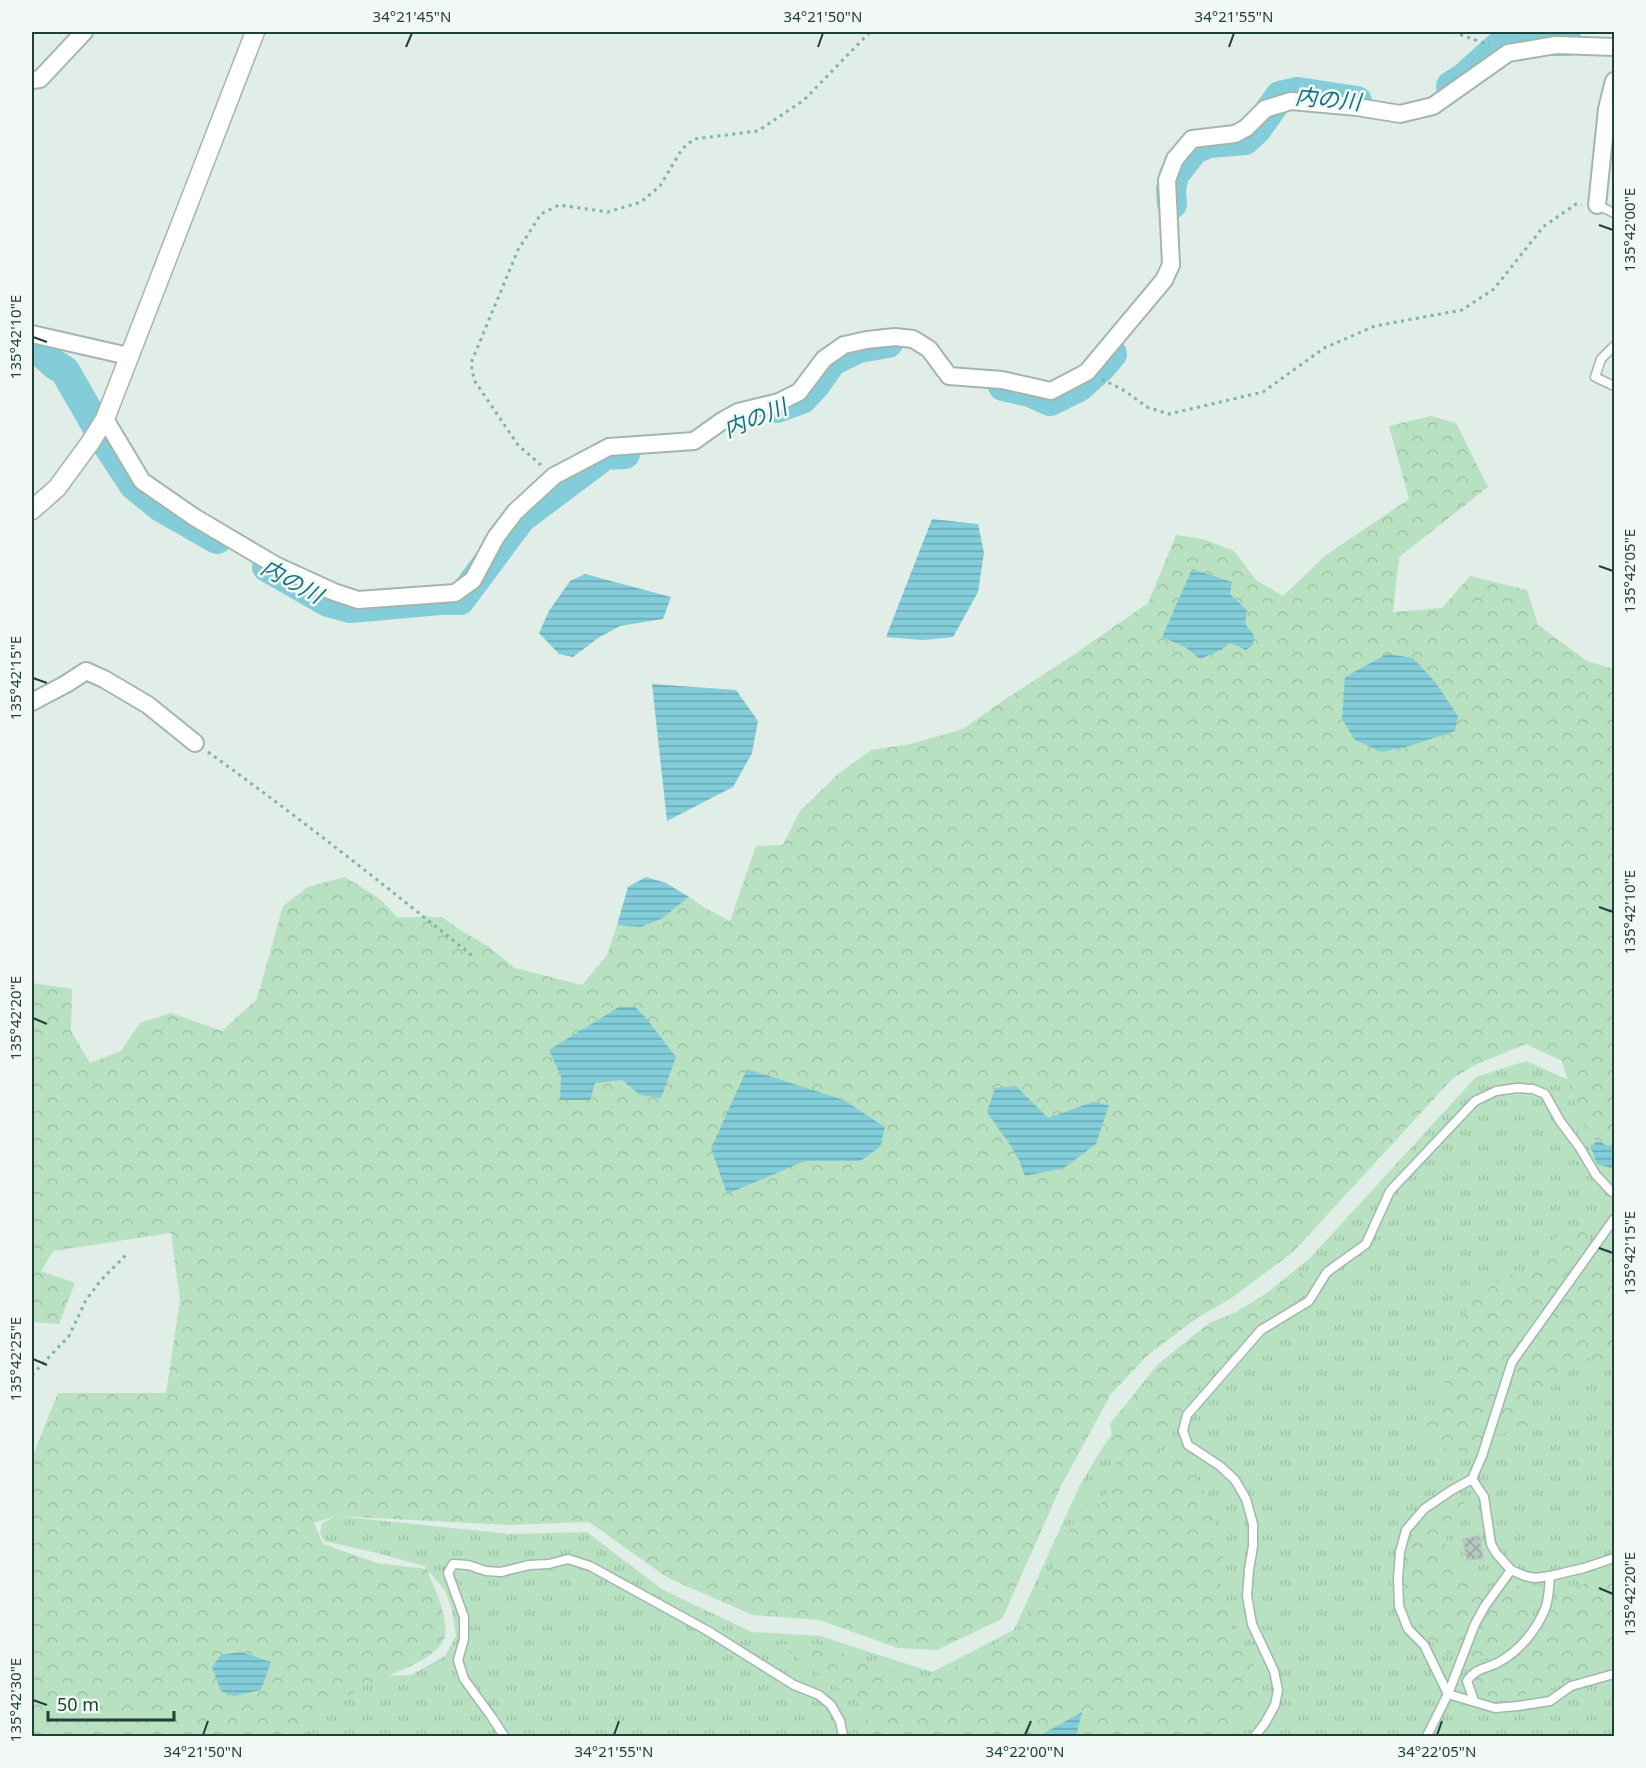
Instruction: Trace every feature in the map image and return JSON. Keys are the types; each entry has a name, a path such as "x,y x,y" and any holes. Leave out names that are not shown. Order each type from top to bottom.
{"street":[{"path":"32,80 40,79 84,32"},
{"path":"32,510 57,488 105,419 255,32"},
{"path":"1603,32 1614,45"},
{"path":"105,419 142,481 194,518 275,565 334,592 358,600 455,593 473,580 496,537 515,512 554,476 609,447 694,441 738,412 779,402 799,392 824,359 844,345 867,339 895,337 913,339 928,349 949,376 1002,380 1051,391 1087,372 1164,280 1171,266 1167,180 1175,159 1192,139 1235,134 1246,128 1271,107 1291,101 1400,114 1433,106 1508,53 1556,45 1614,45"},
{"path":"1597,205 1607,109 1614,81"},
{"path":"32,334 128,356"},
{"path":"32,702 86,671 148,705 195,743"}],"lane":[{"path":"1597,205 1614,213"},
{"path":"1614,346 1601,358 1595,377 1614,386"},
{"path":"1254,1737 1275,1705 1278,1690 1274,1671 1252,1624 1247,1596 1253,1546 1253,1524 1246,1499 1234,1480 1220,1466 1188,1445 1183,1431 1187,1415 1261,1330 1309,1301 1327,1272 1366,1244 1390,1191 1475,1101 1496,1091 1517,1088 1533,1089 1545,1094 1596,1175 1614,1193"},
{"path":"1614,1219 1512,1362 1482,1456 1472,1479 1424,1509 1406,1530 1400,1552 1398,1579 1399,1606 1408,1629 1424,1645 1448,1694 1495,1708 1518,1706 1550,1701 1571,1686 1614,1674"},
{"path":"1472,1479 1484,1497 1491,1544 1511,1570 1535,1578 1584,1568 1614,1558"},
{"path":"504,1737 464,1679 458,1660 464,1639 464,1617 448,1573 453,1564 501,1572 568,1559 590,1566 708,1631 794,1685 819,1695 831,1705 840,1721 843,1737"},
{"path":"1427,1737 1448,1694 1475,1624 1511,1570"},
{"path":"1474,1701 1467,1680 1474,1671 1498,1662 1528,1639 1546,1608 1550,1576"}],"path":[{"path":"554,476 518,445 474,380 471,363 518,250 541,214 559,206 608,212 641,202 660,186 682,149 694,139 759,131 804,100 870,32"},
{"path":"1452,32 1508,53"},
{"path":"1106,381 1147,407 1169,414 1263,392 1324,348 1375,326 1462,310 1494,289 1543,227 1576,204 1597,205"},
{"path":"195,743 390,889 475,958"},
{"path":"32,1375 69,1336 86,1300 101,1280 128,1253"}],"green space":[{"path":"1431,416 1456,423 1488,487 1399,557 1393,612 1442,608 1470,576 1527,590 1538,625 1587,661 1614,669 1614,1166 1580,1120 1562,1061 1526,1044 1475,1065 1453,1078 1293,1252 1230,1299 1197,1318 1149,1354 1111,1394 1062,1484 1002,1619 937,1650 898,1648 819,1620 753,1615 668,1578 589,1522 509,1525 336,1516 314,1523 323,1544 377,1563 427,1569 437,1593 445,1627 445,1635 441,1644 433,1653 340,1700 308,1725 308,1736 32,1736 32,1458 58,1393 166,1393 180,1300 171,1233 53,1251 41,1271 75,1283 59,1324 32,1322 32,983 72,989 71,1031 90,1063 121,1051 140,1023 171,1013 222,1031 257,999 283,906 308,887 345,877 380,899 397,917 442,917 489,947 515,968 582,985 607,955 617,925 641,927 661,919 689,897 730,921 756,846 783,845 800,811 838,774 871,750 911,744 963,729 1148,603 1176,535 1203,539 1234,551 1256,580 1283,596 1326,555 1409,499 1389,426"},
{"path":"1526,1061 1614,1100 1614,1736 281,1736 359,1677 411,1675 445,1656 456,1636 452,1610 445,1590 424,1566 324,1541 320,1533 322,1523 336,1516 510,1534 587,1532 663,1590 752,1632 820,1636 932,1672 1014,1630 1079,1487 1099,1453 1138,1397 1309,1259 1476,1077"},
{"path":"1587,1222 1588,1239 1614,1259 1614,1367 1588,1358 1561,1360 1555,1383 1531,1403 1530,1430 1496,1435 1468,1453 1425,1445 1424,1426 1449,1373 1453,1340 1469,1304 1505,1276 1521,1274 1553,1239"},
{"path":"1300,1273 1308,1275 1311,1281 1306,1294 1255,1327 1221,1359 1189,1397 1160,1450 1183,1464 1201,1484 1223,1554 1221,1588 1235,1628 1253,1663 1260,1687 1247,1720 1233,1736 873,1736 857,1702 778,1644 818,1644 926,1683 1026,1626 1081,1506 1101,1504 1117,1467 1110,1424 1158,1364 1209,1323 1236,1312"},
{"path":"1453,1495 1461,1496 1464,1503 1454,1511 1445,1546 1451,1563 1471,1575 1511,1582 1519,1586 1534,1602 1532,1619 1523,1630 1488,1658 1466,1663 1430,1642 1408,1607 1403,1581 1406,1552 1412,1536 1430,1512"},
{"path":"1614,1575 1614,1664 1547,1690 1510,1698 1491,1698 1477,1692 1474,1676 1505,1665 1523,1652 1545,1623 1559,1591"}],"water":[{"path":"932,519 978,524 984,553 978,592 953,637 923,640 886,637"},
{"path":"1192,569 1232,582 1230,594 1247,610 1245,624 1254,635 1253,645 1246,650 1230,643 1221,650 1200,659 1185,647 1162,637"},
{"path":"585,574 671,597 663,619 620,626 598,638 573,657 559,654 539,633 549,611 570,581"},
{"path":"1387,654 1413,658 1435,682 1458,716 1455,731 1382,752 1355,740 1342,719 1345,677"},
{"path":"652,684 736,690 758,721 752,753 733,787 667,821"},
{"path":"646,877 666,883 689,897 661,919 641,927 617,925 628,887"},
{"path":"619,1007 635,1007 676,1057 661,1098 640,1095 622,1080 595,1083 590,1100 560,1100 561,1076 549,1050"},
{"path":"747,1069 844,1100 885,1127 880,1147 860,1161 805,1161 727,1194 711,1148"},
{"path":"1016,1086 1048,1118 1093,1102 1109,1105 1096,1144 1064,1168 1025,1176 1017,1155 987,1112 995,1088"},
{"path":"1597,1141 1609,1146 1614,1143 1614,1169 1597,1164 1591,1147"},
{"path":"241,1652 271,1662 261,1690 234,1696 221,1691 212,1667 221,1655"},
{"path":"1082,1712 1076,1736 1039,1736"}],"building":[{"path":"1479,1536 1483,1558 1467,1560 1463,1539"}],"waterway":[{"name":"内の川","path":"1451,86 1465,77 1505,41 1567,41"},
{"name":"内の川","path":"1172,204 1171,189 1174,175 1194,149 1209,143 1245,140 1256,130 1280,96 1298,92 1357,101"},
{"name":"内の川","path":"777,408 802,399 832,361 859,348 888,343"},
{"name":"内の川","path":"32,344 65,371 107,444 134,485 161,507 217,539"},
{"name":"内の川","path":"1003,386 1030,392 1050,401 1079,387 1112,354"},
{"name":"内の川","path":"267,567 328,602 350,608 460,600 521,518 605,455 625,454"}]}
